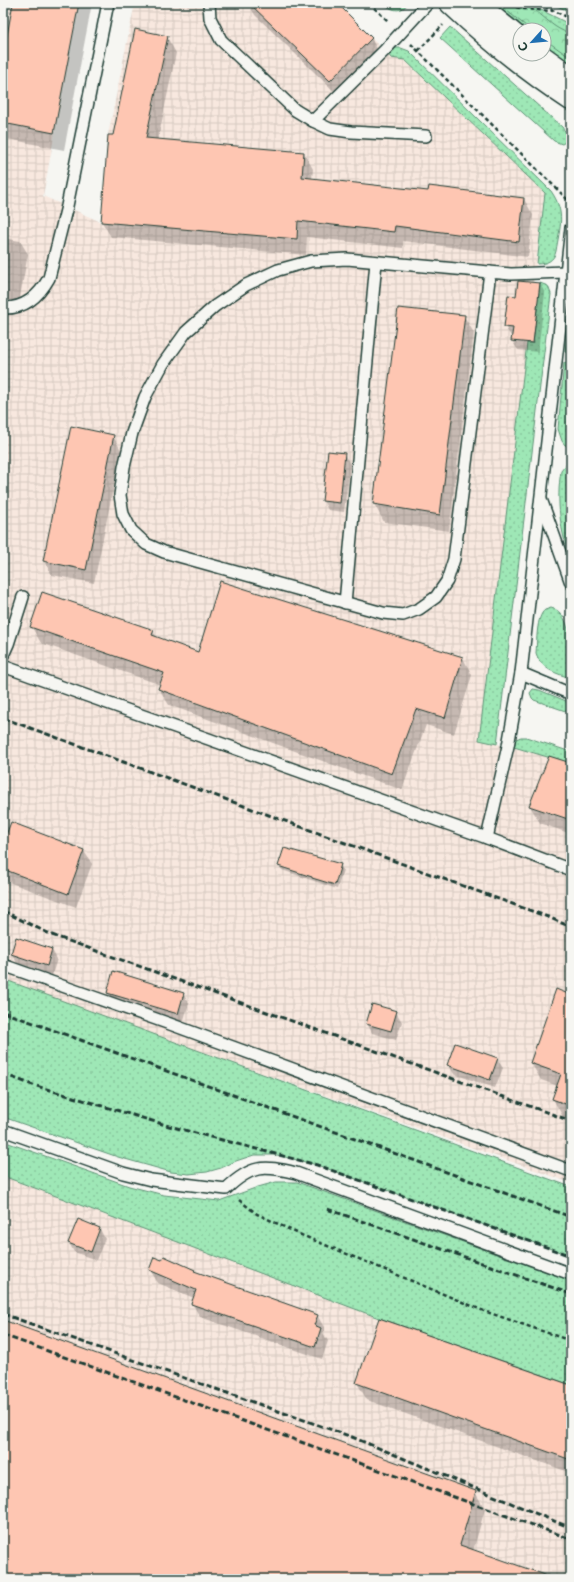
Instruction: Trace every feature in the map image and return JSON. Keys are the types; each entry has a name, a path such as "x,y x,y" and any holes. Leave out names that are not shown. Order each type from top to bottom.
{"main road":[{"path":"461,5 512,35"},
{"path":"461,5 510,54 571,99"},
{"path":"549,62 571,78"}],"lane":[{"path":"3,308 15,307 36,297 43,289 49,278 67,206 108,3"},
{"path":"209,3 210,18 221,40 295,110 313,122 330,129 351,132 426,136"},
{"path":"313,122 428,3"},
{"path":"487,838 508,746 521,673 571,228"},
{"path":"490,272 454,559 447,581 436,596 419,609 403,614 383,613 345,603 164,552 146,544 131,530 123,514 120,495 124,467 132,433 145,397 163,364 186,332 221,302 246,285 278,270 311,261 347,259 376,262 490,272 511,274 565,272"},
{"path":"345,603 376,262"},
{"path":"540,496 571,583"},
{"path":"3,655 23,598"},
{"path":"3,666 487,838 571,870"},
{"path":"521,673 571,694"},
{"path":"3,965 170,1024 571,1171"},
{"path":"3,1130 123,1173 151,1180 226,1189 238,1178 248,1172 264,1167 278,1168 571,1274"}],"path":[{"path":"369,3 571,203"},
{"path":"538,3 571,19"},
{"path":"418,51 461,5"},
{"path":"510,5 524,9 553,11"},
{"path":"226,1189 257,1214 299,1234 484,1311 571,1341"}],"shaded area":[{"path":"3,3 79,3 43,196 101,222 108,135 135,3 337,3 391,58 405,60 545,193 534,282 540,283 533,343 527,343 479,740 549,756 571,763 571,1183 3,981"},
{"path":"3,1176 379,1318 571,1385 571,1579 3,1579"}],"green space":[{"path":"383,3 408,3 402,9 396,10 389,8"},
{"path":"491,3 527,3 571,25 571,63 552,50 552,22 514,22"},
{"path":"497,3 525,6 539,13 550,22 521,22"},
{"path":"550,3 571,3 571,12"},
{"path":"552,24 571,34 571,58 552,45"},
{"path":"450,27 562,127 567,134 567,141 562,144 554,141 440,38"},
{"path":"396,48 409,51 551,191 559,206 561,220 556,251 551,260 537,264 545,193 405,60 391,58 388,54"},
{"path":"540,283 548,286 551,294 497,744 479,740 527,343 533,343"},
{"path":"571,301 571,353 565,352"},
{"path":"564,363 571,363 571,446 565,445 558,429"},
{"path":"571,462 571,560 564,538 560,516 559,494 561,471"},
{"path":"551,608 558,611 564,618 570,637 571,678 555,673 545,667 538,659 536,653 538,624 540,618 545,610"},
{"path":"533,689 571,703 571,713 534,700 530,693"},
{"path":"526,737 571,752 571,764 514,747 516,739"},
{"path":"3,979 571,1187 571,1256 317,1165 277,1155 254,1155 207,1172 189,1174 171,1172 118,1157 3,1117"},
{"path":"3,1141 129,1186 164,1195 219,1201 276,1182 297,1182 571,1281 571,1385 379,1318 3,1176"}],"building":[{"path":"13,3 79,3 54,133 3,123 3,57"},
{"path":"249,3 337,3 372,38 330,81"},
{"path":"135,29 168,36 146,138 304,152 302,177 428,191 429,186 524,198 519,242 395,226 394,232 298,221 297,239 101,222 108,135 113,135"},
{"path":"518,281 540,283 533,343 511,341 513,328 504,327 508,295 516,296"},
{"path":"398,308 465,315 440,515 373,504"},
{"path":"71,426 114,435 86,570 43,561"},
{"path":"328,451 345,453 340,503 322,501"},
{"path":"220,581 463,657 445,718 416,709 392,774 158,689 164,673 30,627 42,592 154,630 152,635 198,652"},
{"path":"549,756 571,763 571,820 529,806"},
{"path":"11,822 84,850 68,894 3,869 3,843"},
{"path":"284,848 341,864 335,885 278,866"},
{"path":"16,937 52,949 47,966 11,954"},
{"path":"113,971 184,993 178,1014 107,993"},
{"path":"556,989 571,995 571,1106 552,1099 561,1074 530,1063"},
{"path":"372,1004 397,1011 391,1031 366,1024"},
{"path":"455,1043 498,1058 490,1080 447,1065"},
{"path":"78,1219 100,1228 91,1252 68,1243"},
{"path":"164,1256 195,1270 194,1271 318,1315 314,1325 321,1328 315,1347 191,1304 196,1290 149,1270 154,1257 162,1260"},
{"path":"379,1318 571,1385 571,1460 356,1383"},
{"path":"3,1320 476,1491 460,1545 548,1576 547,1579 3,1579"}],"railway":[{"path":"3,718 548,917 571,927"},
{"path":"3,911 52,935 571,1121"},
{"path":"3,1012 571,1217"},
{"path":"3,1074 33,1085 169,1126 317,1165 571,1256"},
{"path":"327,1209 571,1294"},
{"path":"3,1314 352,1437 571,1528"},
{"path":"3,1335 571,1539"}]}
